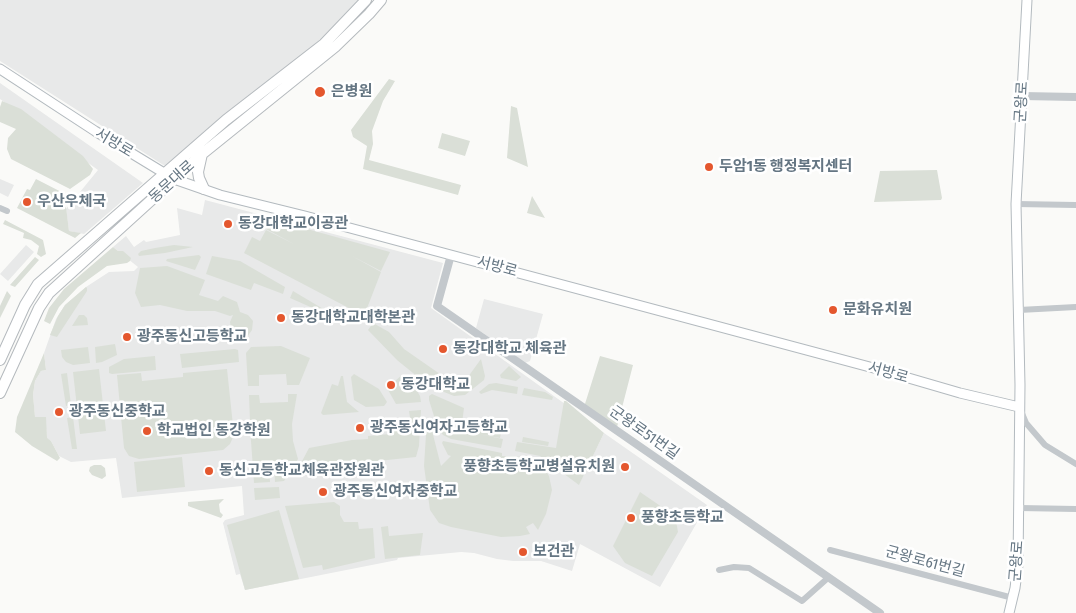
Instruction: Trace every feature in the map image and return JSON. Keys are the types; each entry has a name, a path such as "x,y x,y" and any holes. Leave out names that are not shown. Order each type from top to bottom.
{"main road":[{"name":"동문대로","path":"0,360 25,305 38,284 226,120 324,44 366,0"},
{"name":"동문대로","path":"0,393 39,308 49,293 202,154 336,46 381,0"},
{"name":"군왕로","path":"1009,613 1018,565 1019,310 1016,204 1027,0"},
{"name":"서방로","path":"0,69 95,131 174,179 220,195 881,370 960,393 1019,407"},
{"path":"202,154 198,178 204,189"}],"street":[{"path":"1022,96 1076,97"},
{"path":"1016,204 1076,205"},
{"path":"0,208 7,211"},
{"name":"군왕로51번길","path":"451,255 437,306 880,613"},
{"path":"1019,310 1076,307"},
{"path":"1019,407 1026,423 1045,445 1076,464"},
{"path":"1019,508 1076,509"},
{"name":"군왕로61번길","path":"830,550 1013,598"},
{"path":"719,570 734,567 749,568 802,601 829,578"}],"shaded area":[{"path":"0,0 361,0 309,50 165,166 0,61"},
{"path":"389,79 395,81 383,101 372,131 373,144 369,160 461,185 458,195 363,169 367,146 353,137 351,130"},
{"path":"0,83 143,183 84,234 69,231 66,209 98,170 0,99"},
{"path":"2,101 21,109 83,156 93,169 90,175 70,189 11,159 7,149 8,138 16,129 0,122"},
{"path":"511,106 517,108 528,167 507,158"},
{"path":"442,133 470,141 465,156 438,148"},
{"path":"937,170 941,200 874,202 880,171"},
{"path":"0,179 14,185 8,197 0,193"},
{"path":"36,179 73,198 63,206 66,207 69,231 81,233 75,238 17,208 27,189 30,190"},
{"path":"532,196 545,218 527,213"},
{"path":"205,200 443,263 431,308 572,409 579,484 604,433 707,505 660,587 580,544 572,571 541,561 513,561 461,552 398,558 397,560 245,590 240,574 236,575 223,523 225,520 244,515 242,486 122,498 116,458 71,462 59,456 51,441 47,439 45,417 35,418 33,395 35,381 41,371 46,370 44,353 56,319 65,305 86,287 109,272 134,271 138,267 113,247 126,236 134,247 144,240 146,242 180,235 177,208 202,215"},
{"path":"271,219 390,252 381,271 352,256 381,272 364,316 244,253 252,237 260,241 266,230 294,244 266,229"},
{"path":"5,220 43,240 46,254 41,257 37,254 39,246 31,240 23,238 24,233 3,224"},
{"path":"26,245 34,252 8,281 0,274"},
{"path":"174,245 193,247 165,253 139,256 138,254 141,251"},
{"path":"113,247 118,251 123,251 131,258 130,261 107,266 78,287 59,307 50,324 44,321 49,308 64,289"},
{"path":"199,255 201,257 195,270 166,261 167,259"},
{"path":"212,256 240,261 285,287 283,294 254,283 251,290 206,274"},
{"path":"35,257 39,260 15,287 10,285"},
{"path":"167,266 205,280 199,295 218,301 223,296 237,302 240,312 248,315 253,321 252,330 247,337 239,339 232,334 230,322 233,315 230,316 215,311 187,311 160,305 141,307 135,293 140,268"},
{"path":"86,287 87,291 57,337 50,335 65,305"},
{"path":"7,291 11,296 0,318 0,306"},
{"path":"293,291 325,310 324,313 290,298"},
{"path":"484,299 543,314 530,361 525,363 476,328"},
{"path":"79,315 84,315 87,318 88,325 72,326"},
{"path":"373,323 389,332 404,349 460,388 481,359 485,376 484,380 465,395 454,396 429,386 397,360 368,330"},
{"path":"115,344 117,355 96,363 95,347"},
{"path":"281,346 310,358 299,385 287,385 286,374 259,375 259,386 248,386 246,353 251,347"},
{"path":"88,347 90,363 73,365 66,362 62,357 61,350"},
{"path":"238,350 239,362 182,368 180,354"},
{"path":"44,353 46,370 41,371 35,381 33,395 35,417 46,417 47,438 51,441 60,458 57,461 32,446 15,432 17,417"},
{"path":"155,356 156,370 109,373 109,367 124,359"},
{"path":"600,356 633,365 616,431 584,407"},
{"path":"509,366 521,377 516,381 501,378 500,375"},
{"path":"99,369 106,431 80,434 73,372"},
{"path":"227,369 234,435 230,444 223,450 139,459 129,456 124,448 117,375 141,373 142,381 183,377 183,373"},
{"path":"67,373 71,405 66,406 61,374"},
{"path":"354,374 379,389 387,402 384,406 366,407 354,400 351,377"},
{"path":"402,375 413,384 420,396 421,402 396,404 387,388"},
{"path":"341,376 343,376 347,402 359,412 323,415 321,413 332,384 338,386"},
{"path":"496,383 518,387 517,394 492,390 481,394 479,392 489,384"},
{"path":"524,388 545,392 553,397 552,400 522,395"},
{"path":"288,394 297,394 292,424 293,441 298,459 284,481 275,482 274,466 269,466 270,482 254,483 250,427 257,426 257,421 250,421 249,395 259,395 260,403 288,402"},
{"path":"432,394 464,408 461,431 474,434 475,429 501,433 500,438 478,434 503,439 501,448 451,439 443,435 438,429 429,400 429,396"},
{"path":"564,401 604,433 579,485 540,456 515,451 517,442 556,448"},
{"path":"421,410 419,446 416,457 301,469 300,465 309,448 368,439 368,436 390,434 389,428 405,427 412,430 409,411"},
{"path":"73,417 77,449 72,449 67,418"},
{"path":"427,419 429,419 441,466 451,456 448,455 442,443 443,441 502,453 502,456 526,457 543,467 549,476 552,490 546,514 538,530 533,523 526,527 530,534 501,537 439,523 430,510 424,466"},
{"path":"523,437 549,442 548,446 522,442"},
{"path":"182,457 185,487 137,492 134,462"},
{"path":"101,465 105,468 106,476 102,479 92,475 89,471 90,467"},
{"path":"279,487 280,498 255,500 254,488"},
{"path":"640,492 675,516 678,532 652,576 625,563 613,546"},
{"path":"224,499 219,504 220,512 223,515 221,518 188,506 188,502"},
{"path":"334,502 340,506 340,515 344,522 358,522 359,529 373,528 375,558 323,570 322,565 303,568 285,506"},
{"path":"279,510 299,579 245,590 227,525"},
{"path":"388,526 389,536 423,533 420,555 385,559 381,527"}],"place":[{"name":"은병원","path":"320,92"},
{"name":"두암1동 행정복지센터","path":"709,167"},
{"name":"우산우체국","path":"27,202"},
{"name":"동강대학교이공관","path":"228,224"},
{"name":"문화유치원","path":"833,310"},
{"name":"동강대학교대학본관","path":"281,318"},
{"name":"광주동신고등학교","path":"127,337"},
{"name":"동강대학교 체육관","path":"443,349"},
{"name":"동강대학교","path":"391,385"},
{"name":"광주동신중학교","path":"59,412"},
{"name":"광주동신여자고등학교","path":"360,428"},
{"name":"학교법인 동강학원","path":"147,431"},
{"name":"풍향초등학교병설유치원","path":"625,467"},
{"name":"동신고등학교체육관장원관","path":"209,471"},
{"name":"광주동신여자중학교","path":"323,492"},
{"name":"풍향초등학교","path":"631,518"},
{"name":"보건관","path":"523,552"}]}
